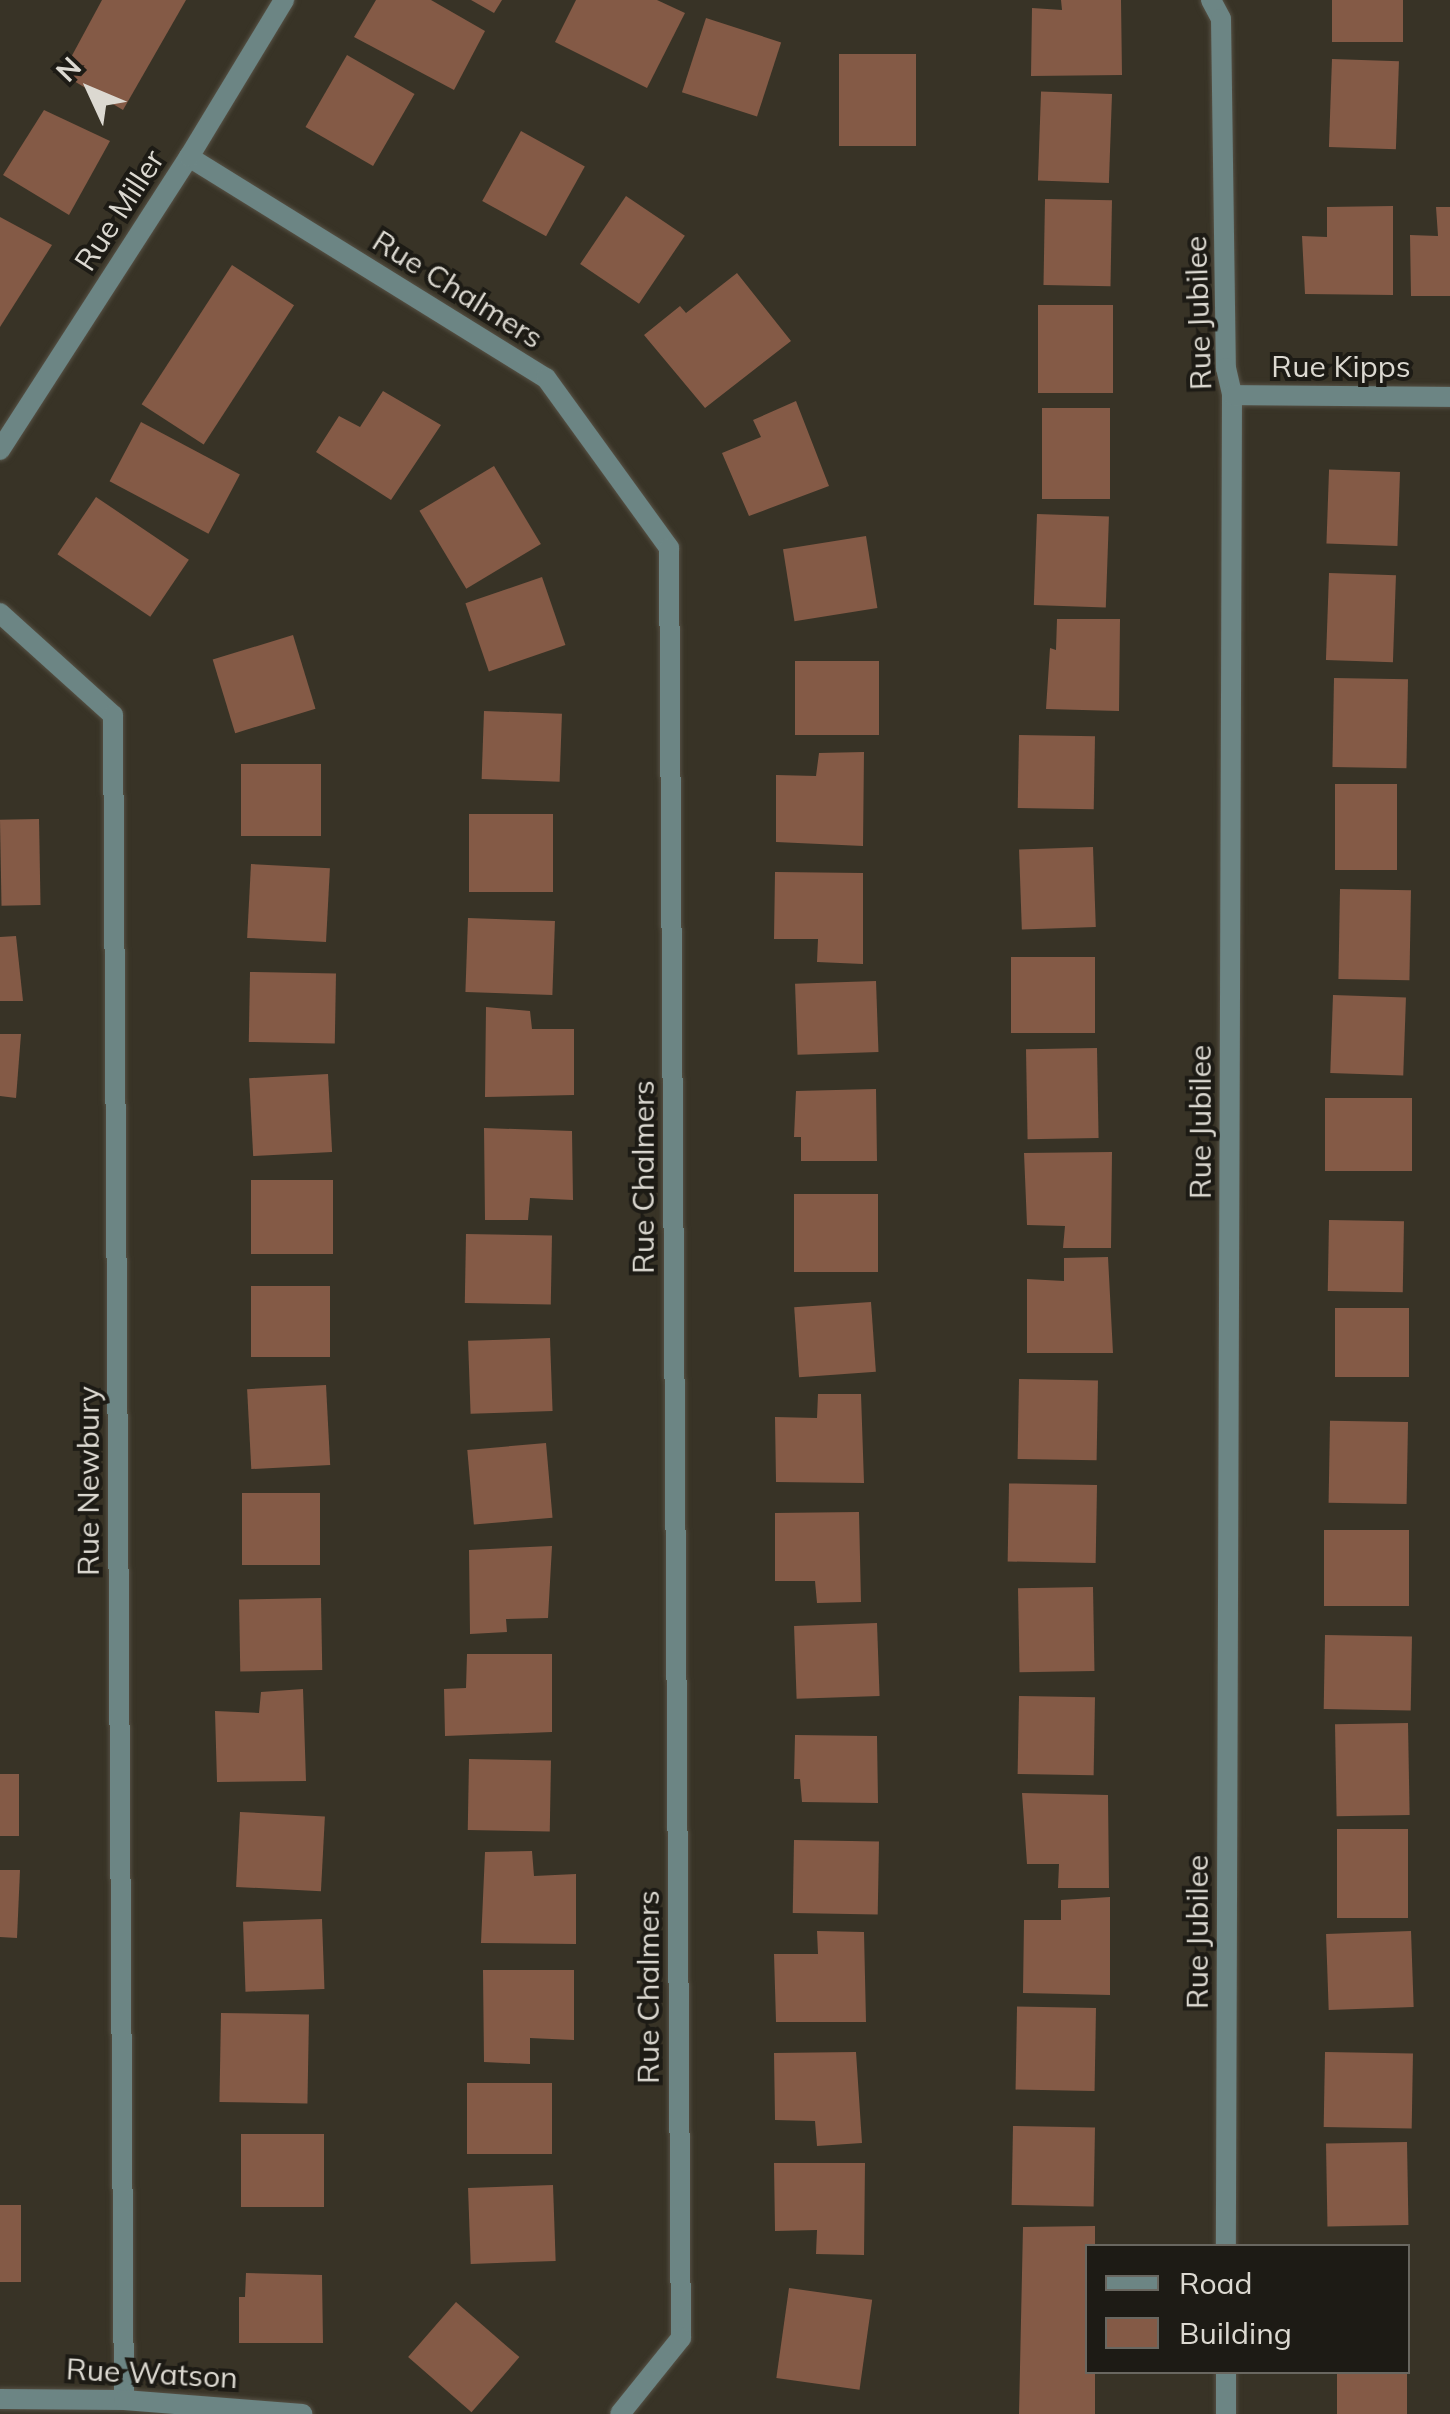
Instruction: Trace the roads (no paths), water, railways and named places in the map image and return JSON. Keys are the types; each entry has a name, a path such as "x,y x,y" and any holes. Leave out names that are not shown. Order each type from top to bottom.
{"street":[{"name":"Rue Miller","path":"0,450 189,157 284,0"},
{"name":"Rue Jubilee","path":"1211,0 1221,19 1226,368 1232,395 1226,2244"},
{"name":"Rue Chalmers","path":"189,157 546,378 669,548 681,2338 620,2414"},
{"name":"Rue Kipps","path":"1232,395 1450,397"},
{"name":"Rue Newbury","path":"0,613 113,715 124,2400"},
{"path":"1226,2374 1226,2414"},
{"name":"Rue Watson","path":"0,2399 124,2400 302,2414"}]}
